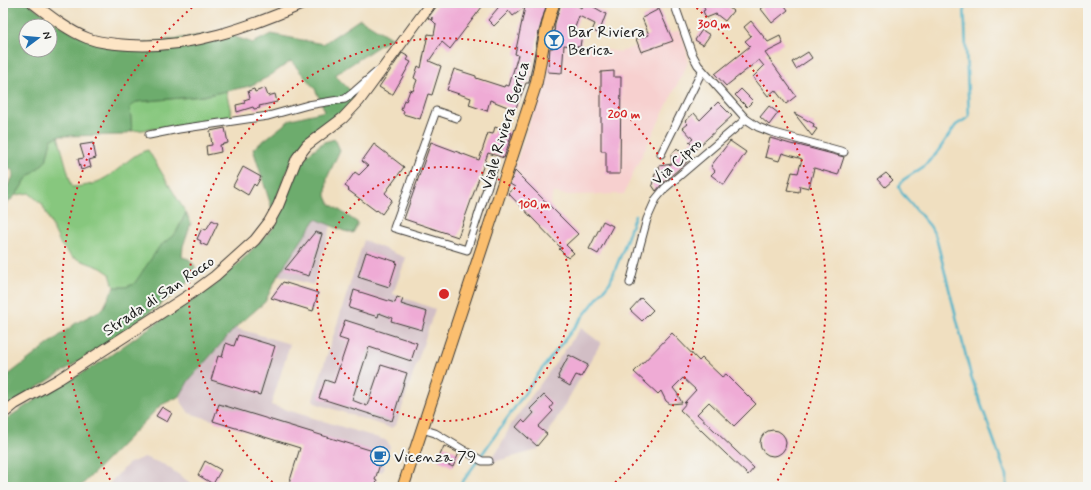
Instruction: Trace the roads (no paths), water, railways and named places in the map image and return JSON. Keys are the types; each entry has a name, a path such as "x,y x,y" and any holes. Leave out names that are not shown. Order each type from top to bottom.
{"main road":[{"name":"Viale Riviera Berica","path":"403,487 536,84 546,26 554,3"}],"street":[{"path":"33,3 59,23 86,37 108,44 143,46 168,45 216,36 305,3"},
{"name":"Strada di San Rocco","path":"3,414 15,404 59,379 192,293 215,276 255,240 269,222 278,206 297,158 307,145 343,118 359,101 431,3"},
{"path":"674,3 695,60 702,71 746,119 771,132 844,152"},
{"path":"149,136 179,129 268,116 308,105 345,98 387,63"},
{"name":"Via Cipro","path":"661,154 702,71"},
{"path":"457,118 436,111 394,228 479,255"},
{"name":"Via Cipro","path":"630,283 648,219 656,199 665,188 746,119"},
{"name":"Viale Riviera Berica","path":"467,250 494,167"},
{"path":"422,429 435,433 486,461"}],"waterway":[{"path":"964,3 969,117 956,125 936,154 923,167 903,180 899,187 902,193 930,226 936,237 971,376 1007,475 1007,487"},
{"path":"459,487 541,370 610,282 635,215"}],"place":[{"name":"Bar Riviera Berica","path":"554,40"},
{"name":"Vicenza 79","path":"380,456"}]}
